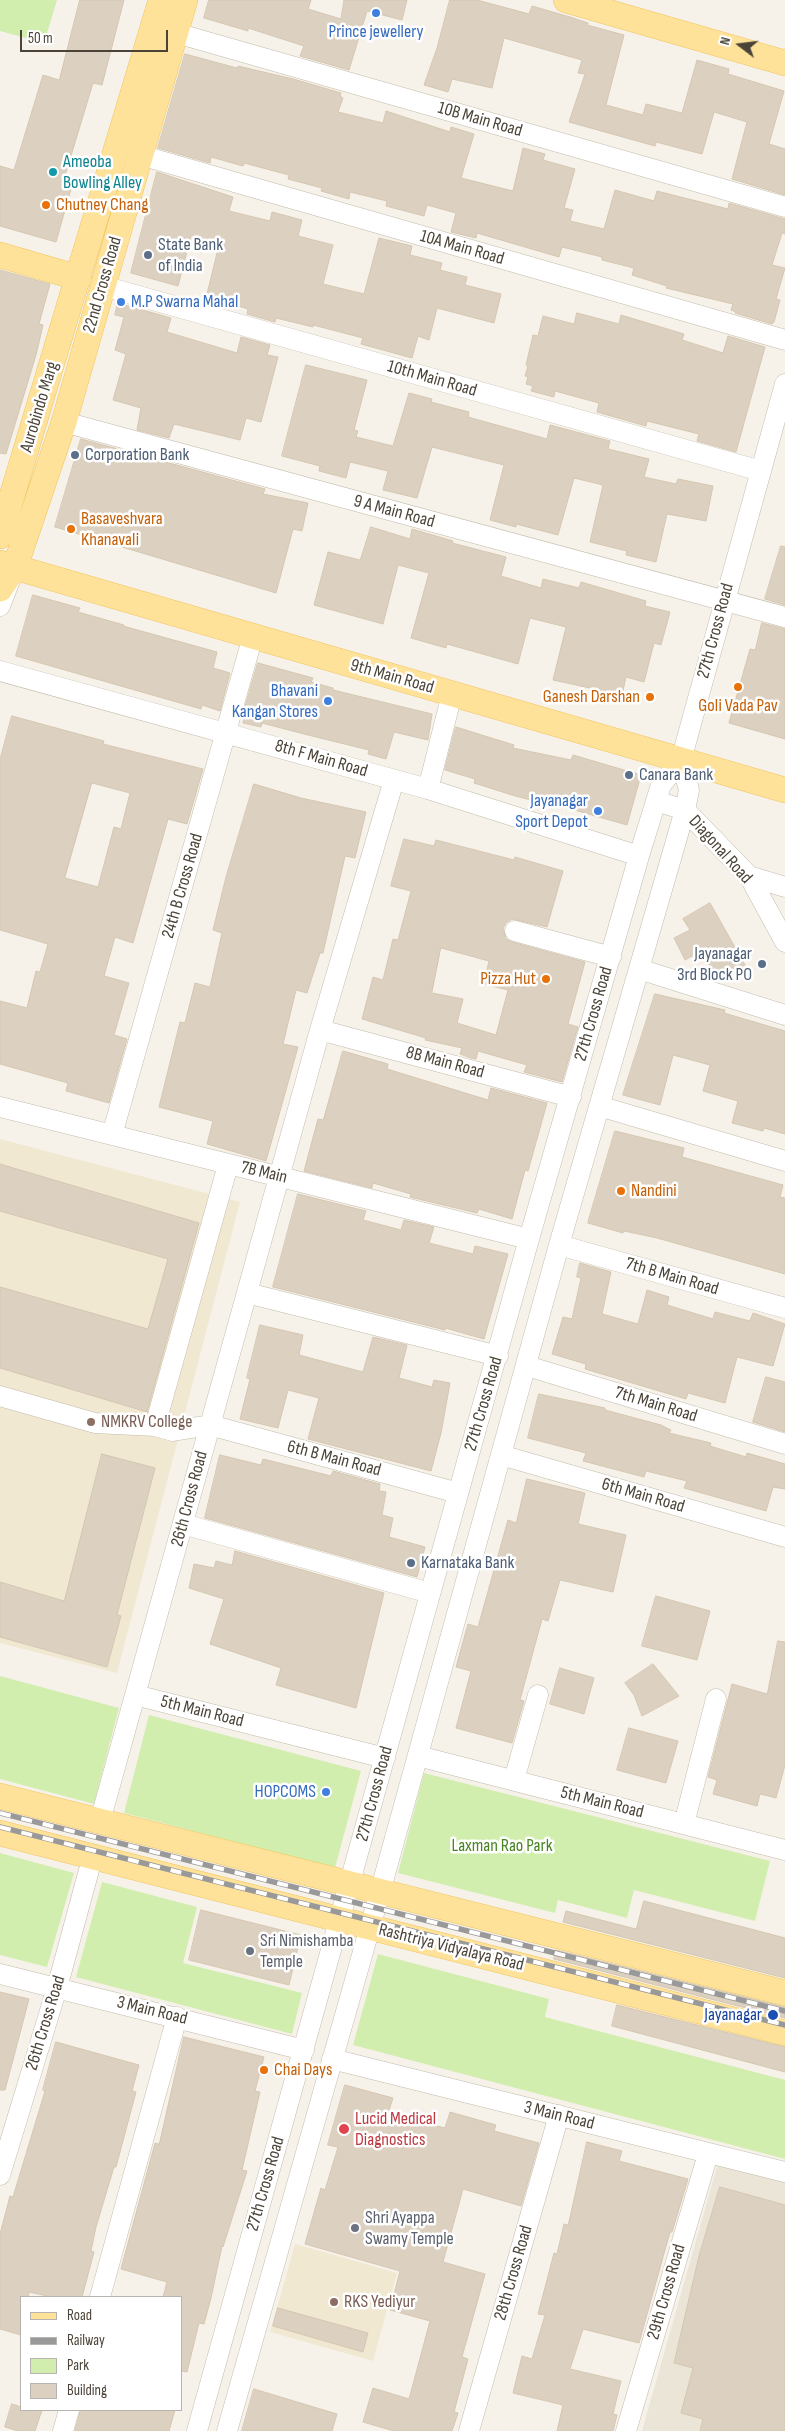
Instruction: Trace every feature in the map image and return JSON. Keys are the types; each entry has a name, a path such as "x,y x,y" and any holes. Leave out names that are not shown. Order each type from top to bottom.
{"main road":[{"name":"22nd Cross Road","path":"79,278 160,0"},
{"name":"22nd Cross Road","path":"0,589 7,565 64,422 185,0"},
{"path":"566,0 785,63"},
{"path":"0,255 79,278"},
{"name":"Aurobindo Marg","path":"0,536 79,278"},
{"name":"9th Main Road","path":"7,565 785,790"},
{"path":"0,1796 785,1993"},
{"name":"Rashtriya Vidyalaya Road","path":"0,1834 785,2033"}],"street":[{"name":"10B Main Road","path":"176,32 785,207"},
{"name":"10A Main Road","path":"140,155 785,340"},
{"name":"10th Main Road","path":"103,286 761,471"},
{"name":"27th Cross Road","path":"197,2431 458,1493 498,1356 529,1239 639,856 661,785 681,760 761,471 779,429 785,384"},
{"name":"9 A Main Road","path":"64,422 785,618"},
{"path":"0,606 7,565"},
{"name":"24th B Cross Road","path":"112,1135 253,636"},
{"name":"8th F Main Road","path":"0,671 428,789 639,856"},
{"path":"428,789 452,694"},
{"name":"27th Cross Road","path":"227,2431 380,1892 559,1246 685,810 689,790 681,760"},
{"name":"26th Cross Road","path":"100,1821 320,1030 394,780"},
{"name":"Diagonal Road","path":"656,801 685,810 749,876 785,942"},
{"path":"749,876 785,887"},
{"path":"515,931 611,957"},
{"path":"640,970 785,1015"},
{"name":"8B Main Road","path":"320,1030 571,1096"},
{"path":"599,1106 785,1161"},
{"name":"7B Main","path":"0,1107 529,1239"},
{"path":"155,1426 228,1165"},
{"name":"7th B Main Road","path":"559,1246 785,1308"},
{"path":"247,1293 498,1356"},
{"name":"7th Main Road","path":"527,1366 785,1444"},
{"path":"0,1396 95,1423 155,1426 173,1431 210,1425"},
{"name":"6th B Main Road","path":"210,1425 458,1493"},
{"name":"6th Main Road","path":"501,1455 785,1537"},
{"path":"183,1524 430,1593"},
{"name":"5th Main Road","path":"135,1695 385,1758"},
{"path":"514,1780 538,1695"},
{"path":"684,1824 716,1699"},
{"name":"5th Main Road","path":"418,1756 785,1850"},
{"name":"26th Cross Road","path":"0,2175 57,1988 89,1870"},
{"name":"3 Main Road","path":"0,1974 304,2050"},
{"path":"100,2296 177,2017"},
{"name":"3 Main Road","path":"332,2060 785,2172"},
{"name":"28th Cross Road","path":"469,2431 558,2116"},
{"name":"29th Cross Road","path":"626,2431 708,2154"},
{"path":"63,2431 69,2411"}],"shaded area":[{"name":"NMKRV College","path":"0,1139 240,1202 117,1673 0,1643"},
{"path":"718,2163 785,2182 785,2431 642,2431"},
{"name":"RKS Yediyur","path":"295,2244 397,2273 373,2361 270,2332"}],"green space":[{"path":"0,0 57,0 44,43 0,31"},
{"path":"0,1676 119,1708 94,1804 0,1779"},
{"path":"149,1715 361,1771 335,1868 124,1813"},
{"name":"Laxman Rao Park","path":"424,1773 770,1861 755,1921 634,1890 627,1918 558,1900 555,1913 398,1873"},
{"path":"0,1853 74,1873 47,1967 0,1955"},
{"path":"102,1882 197,1907 183,1963 302,1993 292,2034 76,1977"},
{"path":"378,1954 549,1999 545,2017 785,2080 785,2159 353,2045"}],"building":[{"path":"80,0 124,0 102,85 93,83 64,179 73,182 56,242 0,226 0,166 14,170 43,75 59,80"},
{"path":"209,0 311,0 308,9 341,19 344,0 407,0 402,20 367,11 349,70 300,56 304,46 248,28 248,31 204,18"},
{"path":"450,0 477,0 529,14 532,6 588,23 587,25 624,35 606,105 643,115 646,104 682,113 697,60 729,69 728,74 784,91 769,144 785,149 785,195 732,179 747,122 714,112 702,154 656,142 655,146 569,122 585,74 578,73 582,60 504,38 492,88 452,79 448,92 424,85 437,48"},
{"path":"185,54 237,68 238,66 293,79 341,93 340,96 343,98 338,112 383,123 386,111 450,132 451,127 474,134 461,178 513,191 523,148 545,154 543,160 575,169 564,208 573,210 570,221 604,229 615,190 654,201 657,191 728,209 729,203 785,219 785,234 782,233 772,265 785,268 776,299 780,300 774,322 772,324 735,313 731,310 733,304 666,288 667,286 632,275 634,268 602,260 602,257 562,247 559,257 477,233 476,238 451,232 456,213 427,205 424,216 386,206 387,201 350,192 349,199 321,191 322,188 288,179 289,175 244,163 243,166 211,157 210,163 158,148"},
{"path":"157,172 233,197 229,211 270,221 272,212 302,220 298,236 333,245 323,284 364,294 379,238 412,246 410,255 442,263 440,270 467,277 465,285 501,294 494,323 437,308 429,340 418,336 412,358 361,344 363,338 313,325 313,327 276,318 275,322 247,314 248,309 221,301 222,298 207,294 219,245 191,236 178,286 131,273"},
{"path":"0,270 50,284 39,324 43,325 36,355 6,454 0,453"},
{"path":"118,303 171,318 167,332 237,353 241,337 270,345 267,355 278,357 261,422 246,418 240,440 174,424 169,438 137,430 141,408 113,400 126,354 115,350 124,317 115,315"},
{"path":"577,313 619,324 621,315 684,334 682,340 723,353 728,336 765,347 736,452 697,441 699,434 647,421 646,426 597,412 599,403 555,391 554,397 531,391 533,386 526,384 528,377 525,376 528,366 526,365 533,335 538,336 543,316 574,324"},
{"path":"306,365 367,380 354,430 358,431 356,437 393,446 409,393 432,399 431,402 469,412 468,417 547,439 550,425 610,441 608,449 649,459 644,477 676,484 678,479 713,486 706,521 667,514 656,562 626,555 627,551 590,542 603,485 574,478 558,535 516,524 516,527 490,520 504,465 432,447 417,498 383,490 388,471 350,462 346,478 319,471 320,466 282,456"},
{"path":"81,439 265,489 263,494 308,503 302,531 293,529 276,593 55,527"},
{"path":"371,527 410,539 412,529 453,541 452,543 506,557 501,576 541,588 543,579 579,588 581,582 646,601 645,606 670,612 661,645 654,643 644,682 626,677 622,695 553,680 566,627 530,618 518,664 447,644 446,648 411,638 429,573 398,565 383,624 314,605 328,552 360,560"},
{"path":"781,546 785,547 785,605 765,599"},
{"path":"33,595 80,608 78,612 123,626 217,652 213,668 230,673 220,711 202,705 201,709 16,656"},
{"path":"762,623 785,629 785,739 729,723 750,649 755,650"},
{"path":"258,663 313,678 311,682 333,688 333,690 432,714 428,740 394,732 386,759 368,754 369,750 262,723 261,727 243,723 244,718 242,718"},
{"path":"12,716 104,741 103,744 203,769 187,824 168,819 133,943 115,937 104,976 129,983 114,1035 127,1039 109,1103 66,1091 68,1083 0,1064 0,1001 27,1008 36,971 40,972 48,944 0,930 0,760","holes":["92,783 130,793 121,829 114,827 98,887 65,878"]},
{"path":"456,727 514,745 513,748 571,760 573,755 641,775 627,825 550,803 549,805 512,795 474,783 475,779 445,770"},
{"path":"254,784 301,798 366,812 355,858 345,856 323,953 320,953 307,993 296,990 283,1044 298,1047 266,1161 207,1144 213,1121 159,1107 180,1022 185,1023 195,983 210,987 222,933 213,930 226,877"},
{"path":"404,839 434,846 436,840 514,860 515,857 563,871 547,927 512,919 503,928 506,939 512,942 585,962 568,1024 578,1027 562,1082 524,1072 527,1065 478,1051 476,1059 471,1058 460,1054 462,1048 425,1040 426,1038 362,1019 373,977 383,980 393,939 398,940 411,891 391,886","holes":["441,948 489,961 484,984 508,990 496,1035 457,1023 463,999 432,993"]},
{"path":"710,903 745,965 718,980 701,951 685,960 674,938 690,930 683,919"},
{"path":"655,994 725,1010 724,1013 785,1031 785,1134 764,1128 763,1131 732,1123 738,1101 703,1091 710,1065 673,1055 660,1105 623,1095"},
{"path":"343,1051 388,1064 387,1069 488,1100 491,1088 547,1103 528,1171 525,1170 512,1219 479,1209 477,1213 410,1197 411,1194 373,1183 372,1188 304,1171 318,1119 323,1120"},
{"path":"615,1131 684,1148 682,1157 783,1185 780,1197 785,1198 785,1274 657,1238 624,1231 623,1233 588,1223"},
{"path":"0,1164 199,1223 147,1412 0,1368 0,1287 148,1329 168,1259 0,1211"},
{"path":"298,1194 366,1211 363,1220 401,1230 404,1220 434,1227 429,1243 473,1254 475,1246 508,1254 484,1339 273,1287"},
{"path":"580,1263 611,1272 602,1314 638,1324 647,1290 669,1297 667,1305 713,1319 715,1312 750,1321 753,1313 785,1324 773,1366 737,1357 725,1403 688,1393 686,1399 585,1369 586,1364 552,1354 563,1317 572,1319 581,1278 577,1277"},
{"path":"260,1325 303,1335 299,1355 363,1372 373,1337 407,1345 399,1378 432,1387 434,1380 450,1383 441,1433 431,1471 308,1439 319,1398 288,1390 278,1428 240,1419 250,1379 247,1378"},
{"path":"766,1377 785,1382 785,1432 753,1422"},
{"path":"539,1394 605,1408 605,1410 661,1425 671,1430 669,1433 711,1443 710,1446 746,1457 747,1453 785,1464 785,1489 773,1487 766,1511 684,1488 687,1481 646,1471 644,1477 583,1461 586,1453 528,1438"},
{"path":"102,1454 155,1468 117,1615 121,1616 107,1667 0,1637 0,1582 64,1601"},
{"path":"220,1455 261,1465 263,1459 331,1476 333,1471 380,1484 379,1491 386,1492 382,1515 393,1518 389,1537 425,1547 417,1577 205,1518"},
{"path":"527,1479 585,1493 578,1524 626,1535 613,1592 560,1580 548,1621 542,1619 520,1700 524,1701 512,1743 456,1728 471,1671 456,1667 468,1624 478,1627 508,1520 516,1523"},
{"path":"235,1551 384,1593 356,1708 276,1685 281,1668 210,1644 224,1599 189,1588 194,1564 214,1568 216,1561 232,1565"},
{"path":"656,1596 710,1611 697,1660 642,1646"},
{"path":"778,1641 785,1642 785,1765 776,1798 760,1794 757,1806 713,1794 717,1780 708,1777 732,1684 767,1694"},
{"path":"653,1664 679,1696 642,1716 634,1695 625,1683"},
{"path":"560,1668 594,1678 584,1714 550,1704"},
{"path":"629,1728 678,1741 666,1783 617,1770"},
{"path":"644,1901 785,1938 785,1978 563,1922 566,1911 636,1929"},
{"name":"Sri Nimishamba Temple","path":"201,1910 301,1935 289,1985 189,1960"},
{"path":"556,1950 785,2007 785,2018 554,1959"},
{"path":"0,1992 29,1999 5,2090 0,2090"},
{"path":"617,2005 785,2047 785,2072 612,2026"},
{"path":"184,2037 264,2057 255,2091 260,2092 242,2170 247,2171 222,2246 204,2324 199,2323 187,2372 182,2371 182,2296 163,2296 167,2282 121,2269 155,2143 159,2144"},
{"path":"56,2042 139,2065 132,2091 136,2092 116,2167 114,2167 96,2227 91,2251 94,2252 82,2296 47,2296 29,2292 28,2296 20,2296 20,2335 0,2329 0,2234 10,2196 13,2197 45,2091 43,2090"},
{"path":"345,2085 393,2098 388,2114 445,2128 450,2112 496,2125 494,2131 539,2143 521,2206 463,2189 443,2262 485,2274 462,2357 468,2359 454,2412 458,2413 452,2431 394,2431 363,2422 373,2388 409,2399 430,2321 390,2310 400,2271 305,2244 321,2188 325,2190 338,2147 328,2145"},
{"path":"587,2142 622,2151 619,2161 688,2179 672,2232 670,2232 639,2343 583,2329 570,2369 621,2381 613,2414 617,2415 613,2431 557,2431 563,2405 513,2393 522,2356 532,2359 545,2315 538,2314 554,2253 557,2254 564,2224 568,2225"},
{"path":"720,2187 785,2205 785,2431 700,2431 703,2419 681,2413 693,2368 674,2363 699,2256"},
{"path":"278,2308 368,2333 363,2352 273,2326"},
{"path":"254,2389 337,2414 332,2431 242,2431"},
{"path":"12,2404 20,2407 20,2411 42,2411 35,2431 18,2431 5,2427"},
{"path":"81,2411 175,2411 169,2431 75,2431"}],"railway":[{"path":"0,1813 785,2011"},
{"path":"0,1827 785,2025"}],"place":[{"name":"Prince jewellery","path":"376,13"},
{"name":"Ameoba Bowling Alley","path":"53,172"},
{"name":"Chutney Chang","path":"46,205"},
{"name":"State Bank of India","path":"148,255"},
{"name":"M.P Swarna Mahal","path":"121,302"},
{"name":"Corporation Bank","path":"75,455"},
{"name":"Basaveshvara Khanavali","path":"71,529"},
{"name":"Goli Vada Pav","path":"738,687"},
{"name":"Ganesh Darshan","path":"650,697"},
{"name":"Bhavani Kangan Stores","path":"328,701"},
{"name":"Canara Bank","path":"629,775"},
{"name":"Jayanagar Sport Depot","path":"598,811"},
{"name":"Jayanagar 3rd Block PO","path":"762,964"},
{"name":"Pizza Hut","path":"546,979"},
{"name":"Nandini","path":"621,1191"},
{"name":"NMKRV College","path":"91,1422"},
{"name":"Karnataka Bank","path":"411,1563"},
{"name":"HOPCOMS","path":"326,1792"},
{"name":"Sri Nimishamba Temple","path":"250,1951"},
{"name":"Jayanagar","path":"773,2015"},
{"name":"Chai Days","path":"264,2070"},
{"name":"Lucid Medical Diagnostics","path":"344,2129"},
{"name":"Shri Ayappa Swamy Temple","path":"355,2228"},
{"name":"RKS Yediyur","path":"334,2302"}]}
